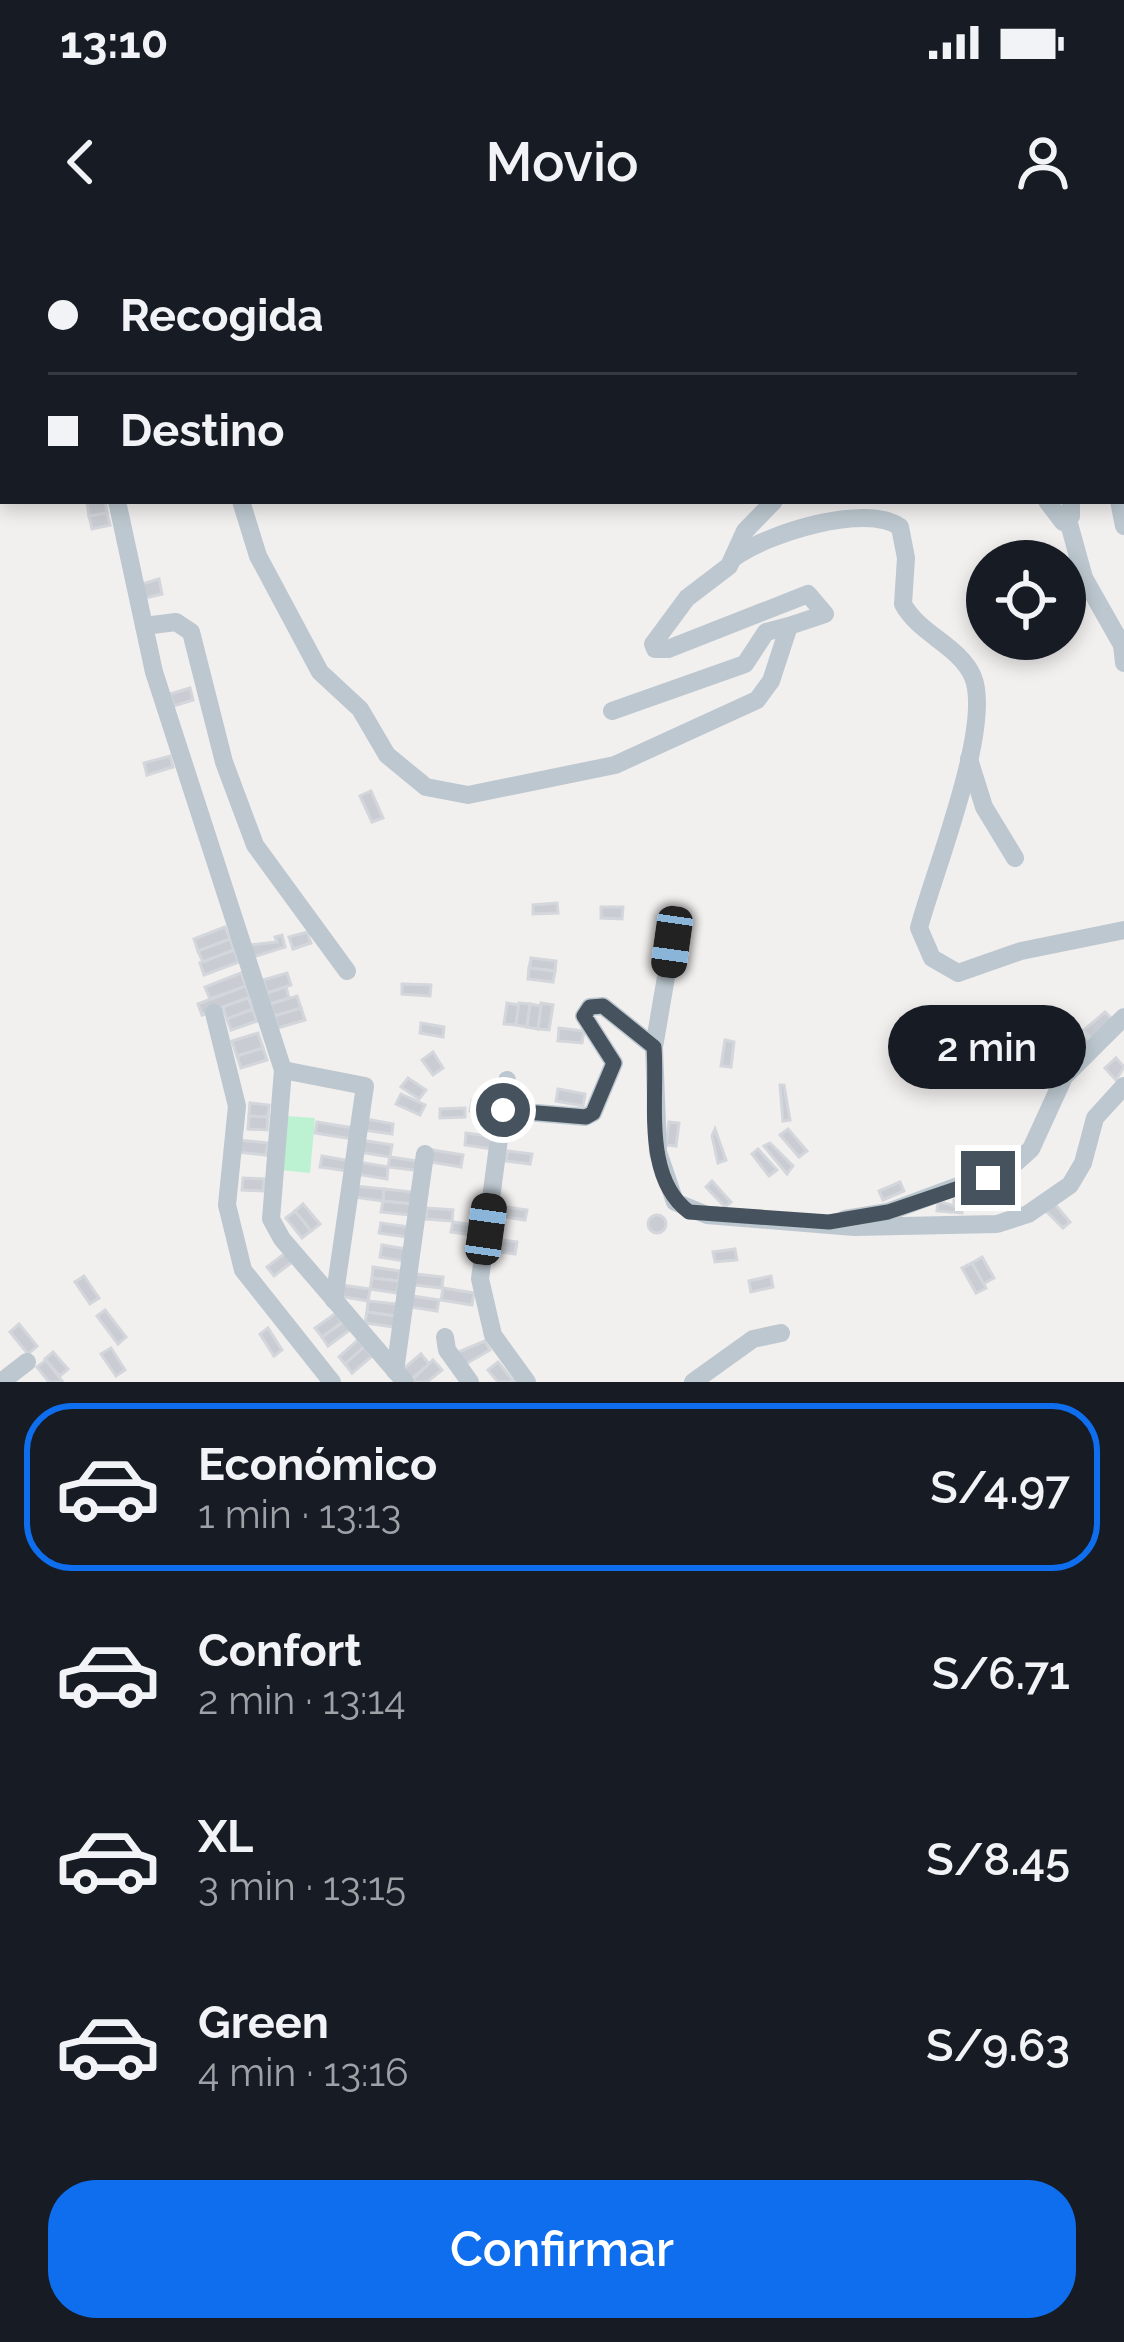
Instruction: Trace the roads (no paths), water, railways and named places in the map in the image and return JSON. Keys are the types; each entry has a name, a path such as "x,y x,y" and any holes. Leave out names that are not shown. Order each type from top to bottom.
{"street":[{"path":"118,504 144,626 284,1070 271,1219 400,1377"},
{"path":"242,504 258,556 320,672 360,709 387,755 426,787 468,795 615,765 757,700 771,681 789,626"},
{"path":"734,558 745,530 770,504"},
{"path":"1049,504 1059,520 1070,511 1084,578 1122,646 1124,663"},
{"path":"612,712 745,664 766,632 823,617 823,607 802,594 687,642 661,650 653,647 674,612 734,558 768,536 811,524 884,519 900,527 906,611 960,659 974,680 969,759 938,881 920,928 932,958 958,973 1021,951 1124,930"},
{"path":"144,626 176,622 191,632 224,762 255,844 347,971"},
{"path":"969,759 985,807 1015,859"},
{"path":"672,942 654,1047 658,1152 675,1202 689,1212 885,1229 998,1224 1028,1214 1070,1185 1083,1163 1095,1118 1124,1086"},
{"path":"503,1110 586,1117 593,1113 614,1063 613,1054 587,1028 584,1016 590,1007 620,1014 654,1047"},
{"path":"214,1013 237,1106 226,1205 243,1270 332,1382"},
{"path":"829,1222 888,1212 1012,1166 1031,1148 1064,1077 1124,1017"},
{"path":"284,1070 365,1086 334,1300"},
{"path":"507,1080 480,1279 483,1308 493,1335 527,1382"},
{"path":"400,1377 425,1154"},
{"path":"693,1382 753,1339 781,1333"},
{"path":"445,1336 470,1382"},
{"path":"1,1382 27,1362"}]}
